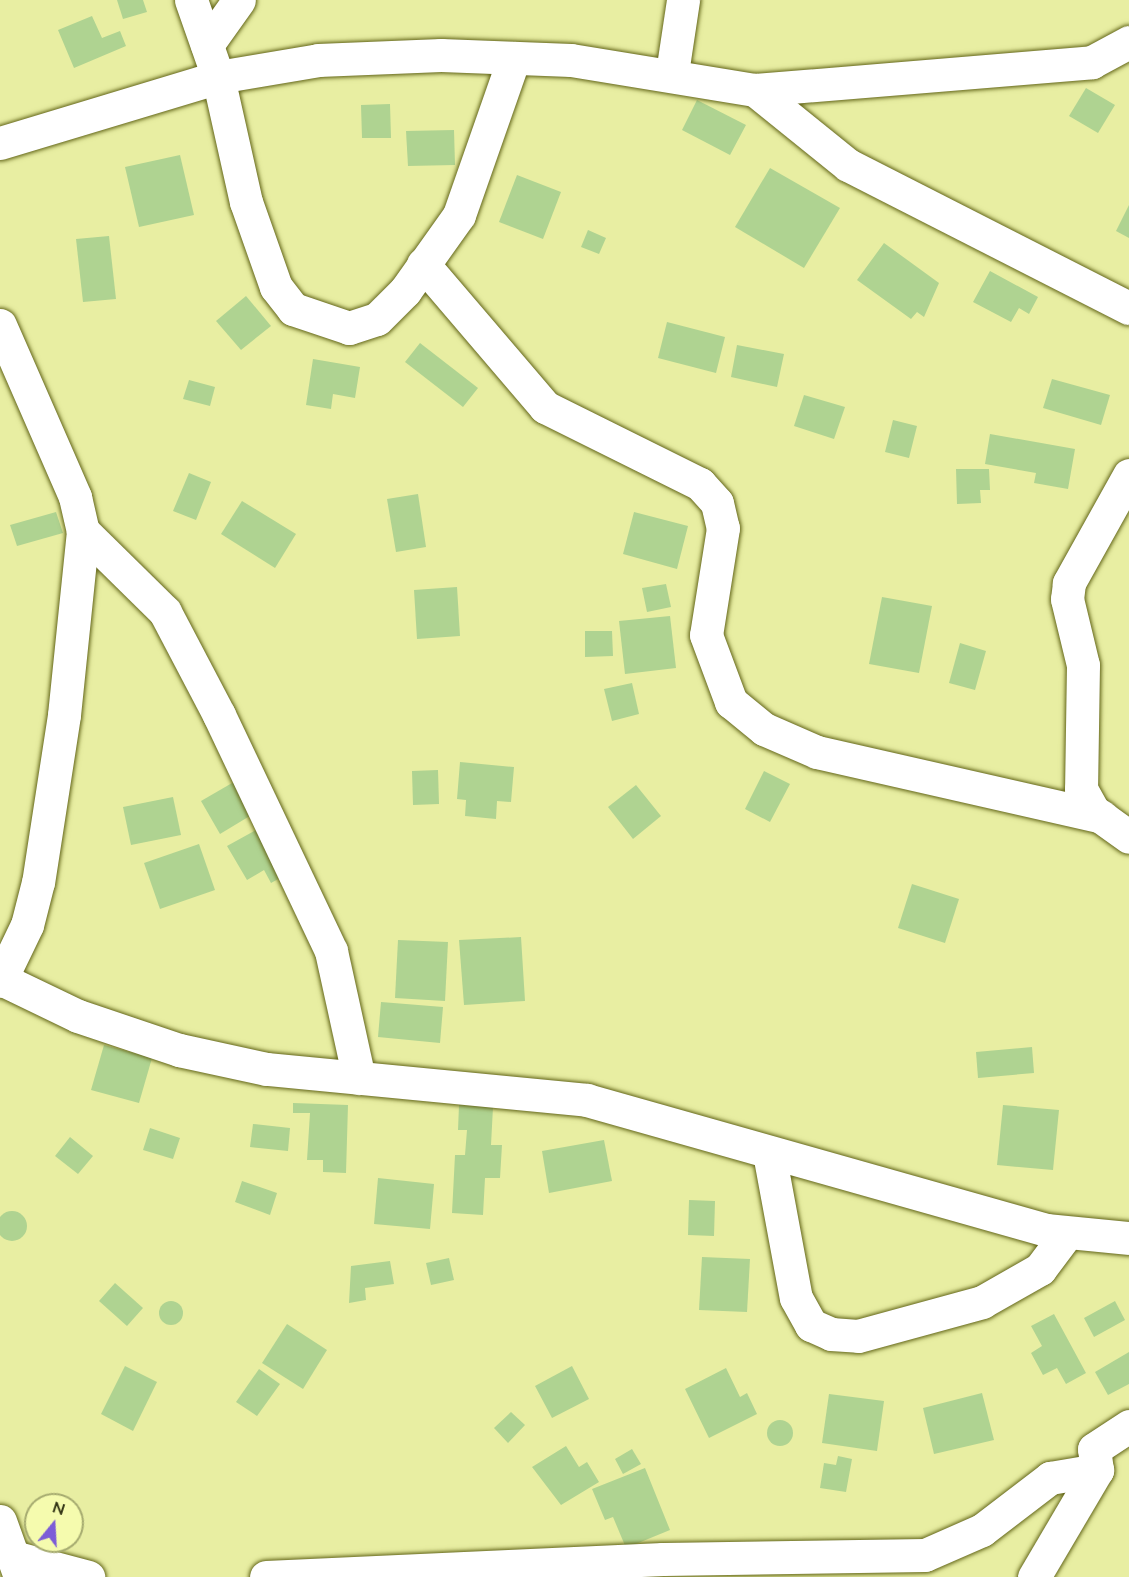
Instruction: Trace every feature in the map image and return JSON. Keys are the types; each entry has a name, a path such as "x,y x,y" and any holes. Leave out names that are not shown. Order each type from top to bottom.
{"street":[{"path":"191,0 218,77 259,245 276,288 293,309 315,320 358,325 377,319 423,264 459,215 514,58"},
{"path":"207,45 239,0"},
{"path":"672,73 683,0"},
{"path":"0,143 218,77 318,60 514,58 672,73 755,90 1092,62 1129,42"},
{"path":"755,90 848,165 1129,308"},
{"path":"423,264 545,407 700,484 717,503 723,528 706,635 731,702 755,722 817,752 1102,817"},
{"path":"0,326 75,497 83,531 64,715 38,882 27,925 1,980 78,1016 179,1050 267,1069 587,1100 769,1153 1067,1233 1129,1239"},
{"path":"1129,475 1069,583 1066,599 1083,664 1081,789 1102,817 1129,837"},
{"path":"83,531 165,612 219,715 331,951 359,1078"},
{"path":"769,1153 796,1298 811,1325 831,1334 858,1336 982,1302 1040,1269 1067,1233"},
{"path":"1034,1577 1097,1470 1094,1449 1129,1426"},
{"path":"266,1577 709,1568 925,1555 982,1530 1050,1478 1097,1470"},
{"path":"0,1521 16,1567 88,1577"}],"building":[{"path":"117,0 143,0 147,12 123,19"},
{"path":"92,16 102,38 120,31 126,46 74,68 58,30"},
{"path":"1086,88 1115,105 1098,133 1069,116"},
{"path":"697,100 746,125 730,155 682,130"},
{"path":"390,104 391,138 362,138 361,105"},
{"path":"454,130 455,165 408,166 406,131"},
{"path":"180,155 194,215 139,227 125,167"},
{"path":"770,168 840,208 804,268 735,227"},
{"path":"517,175 561,192 543,239 499,222"},
{"path":"1129,205 1129,238 1116,231"},
{"path":"588,230 606,238 599,254 581,247"},
{"path":"109,236 116,299 83,302 76,239"},
{"path":"884,243 939,283 924,317 917,312 911,319 857,280"},
{"path":"990,271 1038,297 1029,314 1019,308 1011,322 973,302"},
{"path":"246,296 271,326 241,350 216,321"},
{"path":"667,322 725,337 716,373 658,358"},
{"path":"420,343 478,388 463,407 405,362"},
{"path":"737,345 784,354 777,387 731,377"},
{"path":"313,359 360,367 355,398 333,394 331,409 306,405"},
{"path":"1052,379 1110,395 1101,425 1043,408"},
{"path":"189,380 215,387 210,406 183,399"},
{"path":"804,395 845,407 834,439 794,426"},
{"path":"893,420 917,426 909,458 885,452"},
{"path":"990,434 1075,449 1068,489 1034,483 1036,473 985,464"},
{"path":"956,469 989,469 990,490 980,490 981,503 957,504"},
{"path":"189,473 211,482 196,520 173,511"},
{"path":"418,494 426,547 396,552 387,499"},
{"path":"242,501 296,534 275,568 221,534"},
{"path":"56,512 63,533 17,546 10,525"},
{"path":"634,512 688,526 677,569 623,554"},
{"path":"666,584 671,607 647,612 642,588"},
{"path":"457,587 460,636 417,639 414,590"},
{"path":"882,597 932,606 919,673 869,664"},
{"path":"670,616 676,668 625,674 619,621"},
{"path":"585,631 612,631 613,656 585,657"},
{"path":"960,643 986,651 975,690 949,683"},
{"path":"632,683 639,714 612,721 604,689"},
{"path":"460,762 514,767 511,802 497,801 496,819 465,816 466,800 457,799"},
{"path":"438,770 439,804 413,805 412,771"},
{"path":"764,771 790,784 770,822 745,809"},
{"path":"239,779 258,811 220,834 201,801"},
{"path":"636,785 661,816 633,839 608,807"},
{"path":"173,797 181,835 131,845 123,807"},
{"path":"265,825 291,872 271,883 264,870 247,880 227,846"},
{"path":"199,844 215,890 160,909 144,863"},
{"path":"912,884 959,899 945,943 898,928"},
{"path":"521,937 525,1001 464,1005 459,940"},
{"path":"398,940 448,942 445,1001 395,998"},
{"path":"381,1002 443,1007 440,1043 378,1037"},
{"path":"104,1045 152,1058 139,1103 91,1090"},
{"path":"1032,1047 1034,1073 978,1078 976,1052"},
{"path":"293,1103 348,1105 346,1173 323,1172 323,1160 307,1160 310,1113 293,1113"},
{"path":"459,1105 493,1107 491,1145 502,1145 500,1178 485,1178 483,1215 452,1213 455,1155 465,1155 467,1130 458,1130"},
{"path":"1003,1105 1059,1110 1053,1170 997,1165"},
{"path":"253,1124 290,1128 288,1151 250,1147"},
{"path":"150,1128 180,1138 173,1159 143,1150"},
{"path":"70,1137 93,1156 78,1174 55,1156"},
{"path":"604,1140 612,1181 549,1193 542,1151"},
{"path":"378,1178 434,1184 430,1229 374,1224"},
{"path":"242,1181 277,1193 270,1215 235,1202"},
{"path":"689,1200 715,1201 714,1236 688,1235"},
{"path":"12,1211 18,1212 26,1220 26,1232 18,1240 12,1241 6,1240 -2,1232 -3,1226 -2,1220 6,1212"},
{"path":"702,1257 750,1259 747,1312 699,1310"},
{"path":"449,1258 454,1280 431,1285 426,1263"},
{"path":"390,1261 394,1284 365,1288 366,1300 349,1303 351,1266"},
{"path":"115,1283 143,1308 127,1326 99,1301"},
{"path":"166,1301 176,1301 183,1308 183,1318 176,1325 166,1325 159,1318 159,1308"},
{"path":"1115,1301 1125,1320 1094,1337 1084,1318"},
{"path":"1054,1314 1086,1373 1066,1384 1057,1368 1043,1375 1031,1353 1042,1346 1031,1326"},
{"path":"287,1324 327,1350 303,1389 262,1363"},
{"path":"1129,1352 1129,1384 1108,1395 1095,1372"},
{"path":"125,1366 157,1382 133,1431 101,1414"},
{"path":"572,1366 589,1399 552,1418 535,1386"},
{"path":"726,1368 740,1397 747,1393 757,1414 709,1438 685,1389"},
{"path":"259,1369 280,1384 257,1416 236,1402"},
{"path":"982,1393 994,1440 934,1454 923,1408"},
{"path":"829,1394 884,1401 877,1451 822,1443"},
{"path":"511,1412 525,1425 508,1443 494,1428"},
{"path":"780,1420 789,1424 793,1433 789,1442 780,1446 771,1442 767,1433 771,1424"},
{"path":"566,1446 579,1467 587,1462 599,1482 561,1505 532,1467"},
{"path":"632,1449 641,1464 623,1474 615,1459"},
{"path":"838,1456 852,1459 846,1492 820,1488 824,1463 836,1465"},
{"path":"645,1468 670,1530 626,1548 613,1517 605,1520 592,1489"}]}
